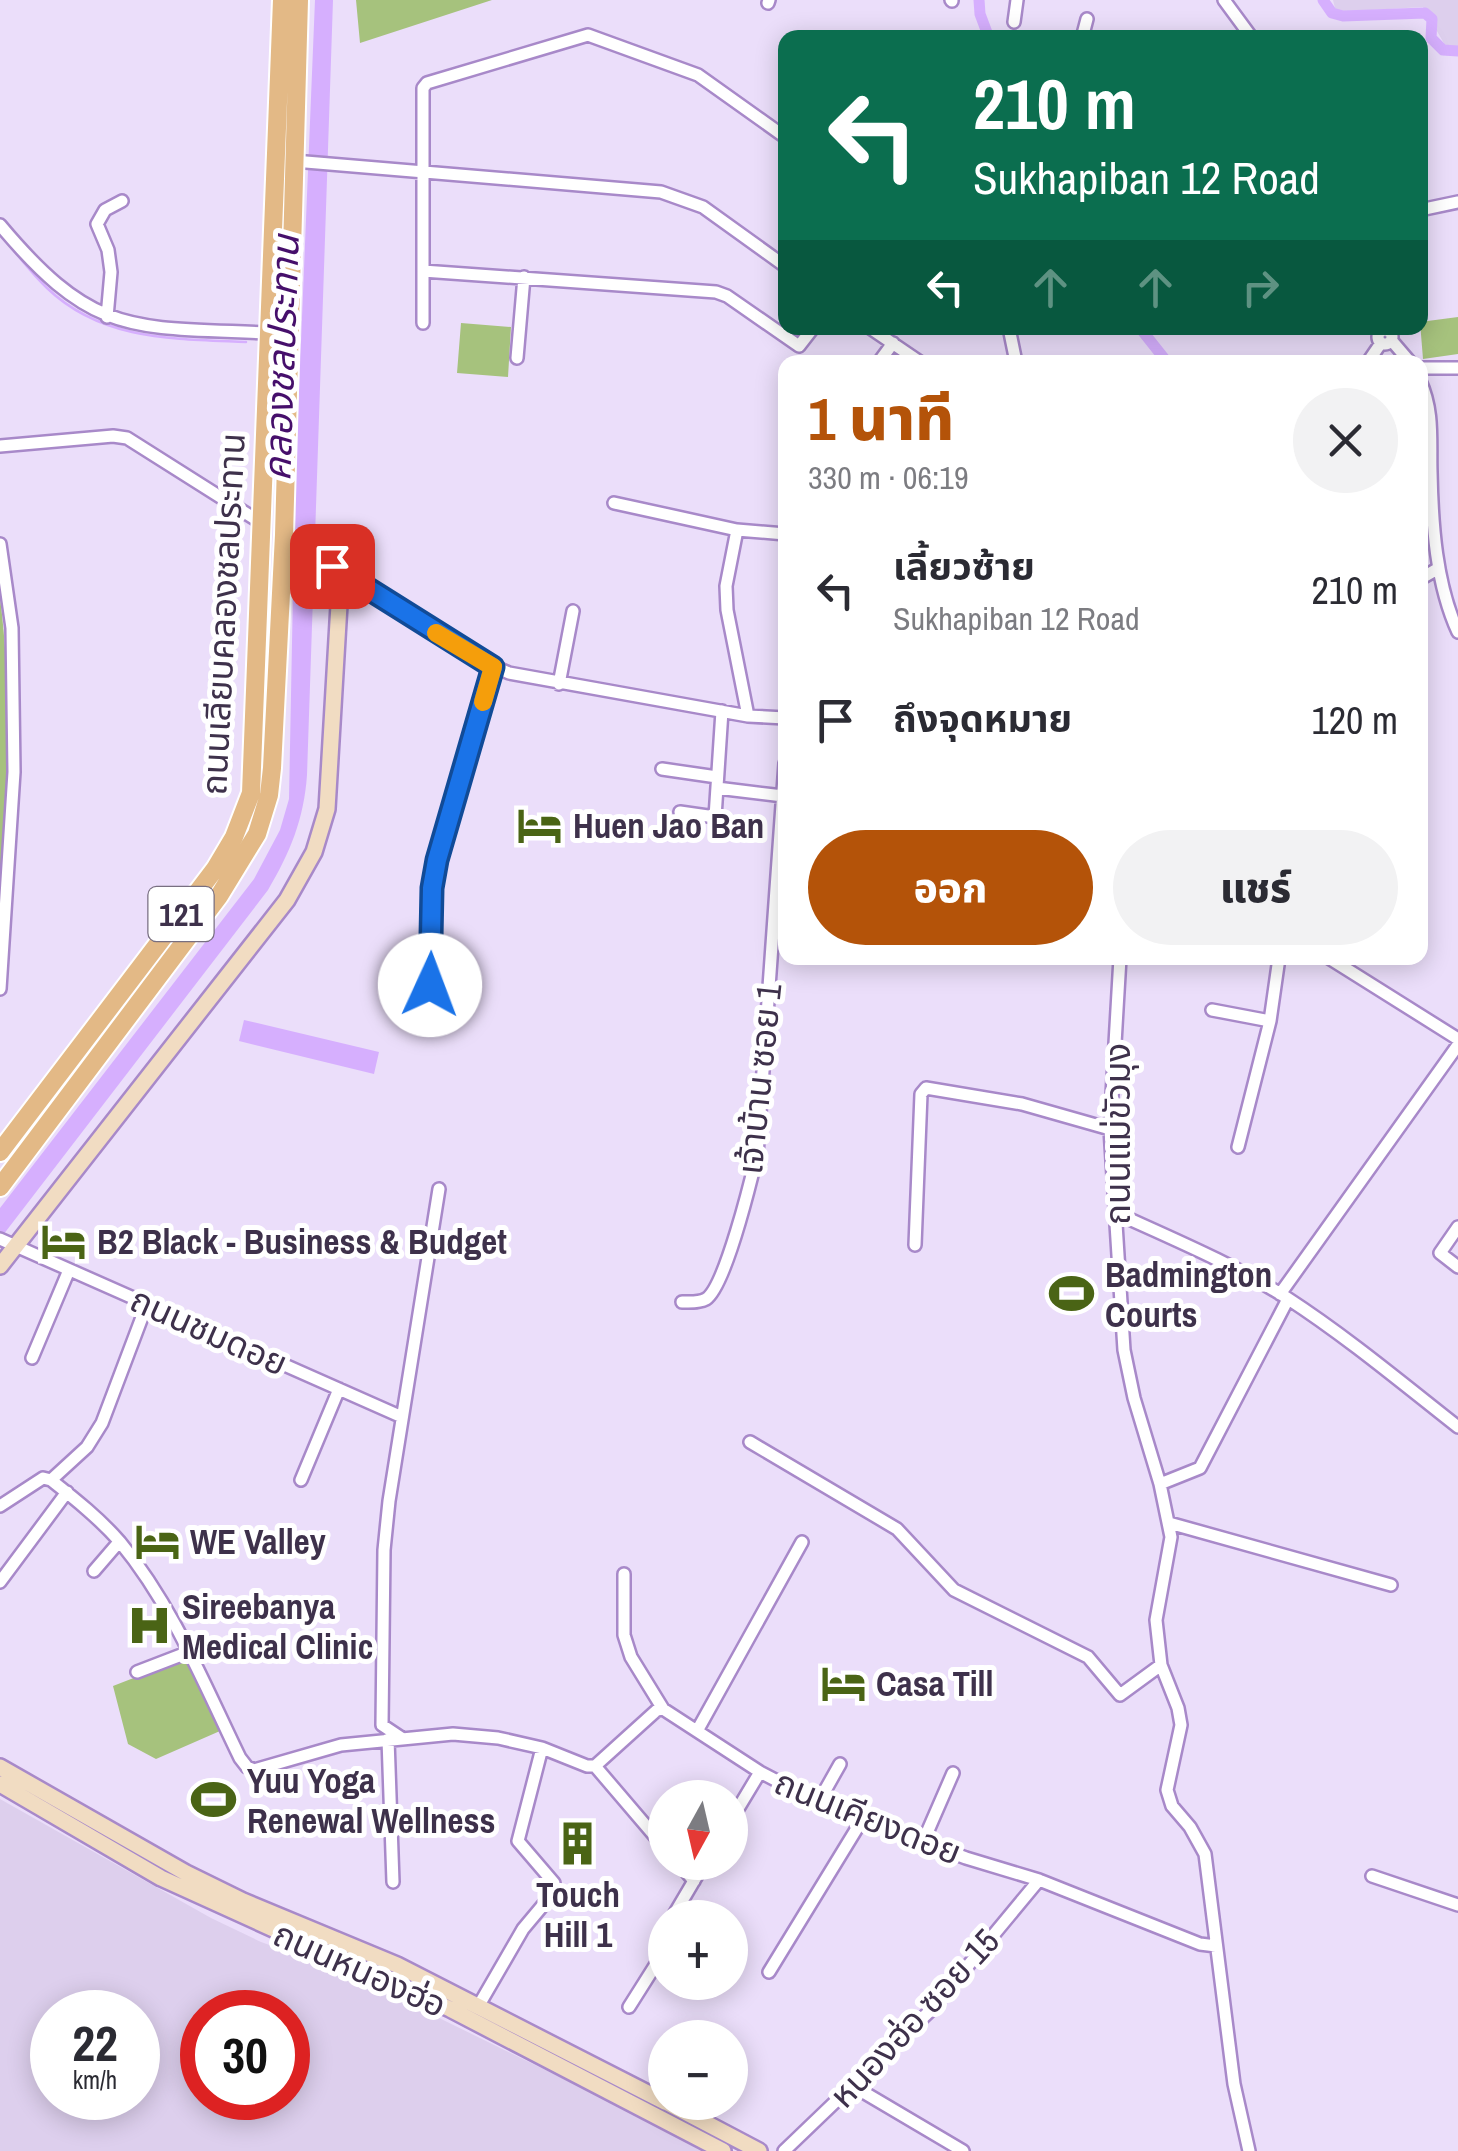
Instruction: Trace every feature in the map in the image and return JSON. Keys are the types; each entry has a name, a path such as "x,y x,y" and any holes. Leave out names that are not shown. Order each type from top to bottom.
{"main road":[{"name":"ถนนเลียบคลองชลประทาน","path":"1,1183 219,896 257,834 269,794 272,566 264,515 282,0"},
{"name":"ถนนเลียบคลองชลประทาน","path":"0,1152 215,869 240,825 251,793 272,566 284,536 299,0"},
{"path":"264,515 271,512 272,473 286,454"}],"street":[{"path":"1014,22 1016,0"},
{"path":"1224,0 1246,30"},
{"path":"1084,30 1087,19"},
{"path":"423,323 423,88 427,83 581,34 698,75 778,130"},
{"path":"294,161 661,192 703,207 778,261"},
{"path":"107,317 112,272 97,224 105,210 122,201"},
{"path":"1428,208 1458,202"},
{"path":"0,225 59,289 107,317 156,328 268,333"},
{"path":"423,271 716,292 778,331"},
{"path":"517,358 524,277"},
{"path":"783,335 799,346 807,335"},
{"path":"881,335 910,355"},
{"path":"1385,335 1404,355"},
{"path":"884,355 893,343"},
{"path":"1428,368 1458,368"},
{"path":"1428,409 1439,568 1443,594 1458,632"},
{"path":"0,446 127,438 264,515"},
{"path":"614,502 737,530 778,533"},
{"path":"737,530 726,586 727,610 748,716"},
{"path":"284,536 493,667 559,684 778,718"},
{"path":"0,544 12,628 14,772 0,989"},
{"path":"0,1266 287,900 314,852 330,788 337,568"},
{"path":"1428,574 1439,568"},
{"path":"559,684 574,610"},
{"path":"430,985 432,888 437,860 493,667"},
{"path":"680,812 715,818 722,711"},
{"path":"662,769 778,795"},
{"name":"เจ้าบ้าน ซอย 1","path":"682,1302 702,1300 713,1292 758,1155 778,859"},
{"name":"ถนนแม่ขัวมุง","path":"1120,965 1110,1129 1124,1350 1169,1524 1170,1553 1156,1620 1160,1665 1181,1725 1167,1790 1172,1806 1190,1827 1204,1854 1234,2084 1248,2151"},
{"path":"1238,1147 1270,1022 1278,965"},
{"path":"1160,1484 1200,1468 1284,1296 1458,1042 1340,965"},
{"path":"1212,1010 1270,1022"},
{"path":"915,1245 921,1094 926,1088 1022,1104 1110,1129"},
{"path":"403,1739 382,1726 384,1550 440,1189"},
{"path":"1116,1213 1195,1248 1284,1296 1356,1346 1458,1427"},
{"path":"1458,1227 1440,1253 1458,1267"},
{"name":"ถนนชมดอย","path":"0,1239 402,1416"},
{"path":"32,1358 69,1270"},
{"path":"51,1480 87,1447 102,1423 147,1304"},
{"path":"301,1480 339,1389"},
{"path":"750,1442 897,1529 954,1590 1088,1658 1120,1696 1160,1665"},
{"path":"0,1506 43,1478 51,1480 119,1542 170,1616 247,1768 254,1770 340,1745 479,1735 542,1748 595,1766 656,1710 663,1709 631,1656 624,1635 624,1574"},
{"path":"0,1582 67,1492"},
{"path":"1169,1524 1391,1585"},
{"path":"94,1571 119,1542"},
{"path":"697,1731 802,1542"},
{"path":"137,1672 189,1652"},
{"name":"ถนนเคียงดอย","path":"663,1709 760,1772 818,1803 1039,1880 1200,1944 1216,1946"},
{"path":"388,1739 393,1882"},
{"path":"469,2010 524,1928 554,1892 554,1883 518,1840 542,1748"},
{"path":"818,1803 840,1764"},
{"path":"595,1766 648,1828"},
{"name":"ถนนหนองฮ่อ","path":"0,1767 166,1871"},
{"path":"748,1792 760,1772"},
{"path":"922,1842 953,1773"},
{"name":"ถนนหนองฮ่อ","path":"0,1784 166,1871 352,1944 718,2142 759,2151"},
{"path":"769,1972 862,1820"},
{"path":"1372,1876 1458,1904"},
{"name":"หนองฮ่อ ซอย 15","path":"784,2151 932,2008 1039,1880"},
{"path":"683,1900 694,1881"},
{"path":"629,2007 648,1977"},
{"name":"ถนนหนองฮ่อ","path":"469,2010 648,2094"},
{"path":"853,2086 963,2151"},
{"name":"ถนนหนองฮ่อ","path":"689,2120 718,2142"}],"shaded area":[{"path":"315,0 333,0 307,775 299,821 268,890 0,1239 0,1208 254,879 280,830 289,799 295,488"},
{"path":"1333,0 1458,0 1458,48 1445,45 1423,7 1336,12"},
{"path":"244,1020 379,1052 374,1074 239,1041"},
{"path":"0,1799 211,1918 261,1942 345,1972 711,2151 0,2151"}],"green space":[{"path":"356,0 492,0 360,43"},
{"path":"1458,317 1458,354 1428,358 1423,355 1421,335 1428,335 1428,321"},
{"path":"461,323 511,327 508,377 457,373"},
{"path":"0,598 8,719 0,923"},
{"path":"185,1658 220,1731 156,1759 128,1744 113,1686"}],"waterway":[{"path":"979,0 986,30"},
{"path":"1323,0 1332,13 1343,16 1425,13 1432,19 1431,38 1443,50 1458,51"},
{"name":"คลองชลประทาน","path":"0,235 47,288 91,318 140,334 246,342"},
{"path":"1146,335 1161,355"}],"slow traffic":[{"path":"436,633 493,667 483,702"}],"place":[{"name":"Huen Jao Ban","path":"540,825"},
{"name":"B2 Black - Business & Budget","path":"64,1241"},
{"name":"Badmington Courts","path":"1072,1294"},
{"name":"WE Valley","path":"157,1541"},
{"name":"Sireebanya Medical Clinic","path":"149,1626"},
{"name":"Casa Till","path":"843,1683"},
{"name":"Yuu Yoga Renewal Wellness","path":"214,1800"},
{"name":"Touch Hill 1","path":"578,1844"}],"route":[{"path":"332,566 493,667 437,860 432,888 430,985"}]}
